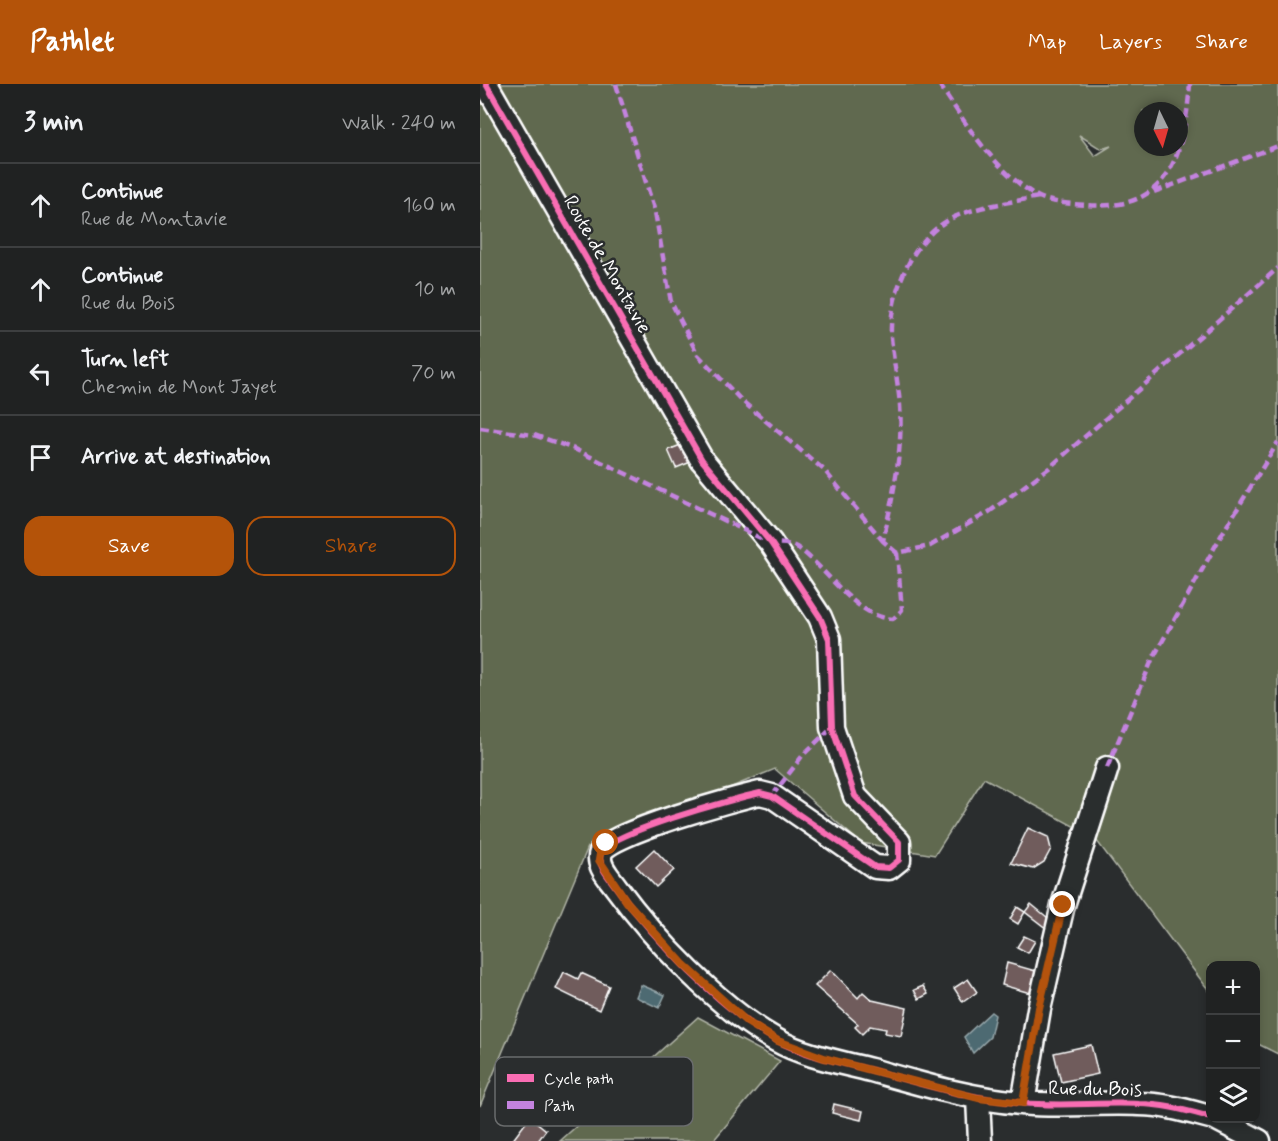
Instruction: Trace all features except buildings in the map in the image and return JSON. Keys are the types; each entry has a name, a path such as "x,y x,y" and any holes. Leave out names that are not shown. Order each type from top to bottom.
{"street":[{"name":"Route de Montavie","path":"486,84 702,460 771,543 820,617 829,639 832,727 855,796 899,842 898,860 889,868 875,867 772,796 760,793 646,826 606,843 601,849 599,860 627,902 683,964 747,1022 778,1041 824,1058 978,1098"},
{"path":"1023,1103 1039,1008 1063,905 1107,768"},
{"name":"Rue du Bois","path":"978,1098 1023,1103 1142,1104 1206,1116"},
{"path":"978,1098 980,1141"},
{"path":"1223,1123 1259,1141"}],"green space":[{"path":"480,84 1278,84 1278,1054 1260,1045 1260,961 1206,961 1206,987 1094,837 984,778 935,855 861,843 775,769 588,847 500,1057 495,1057 495,1070 480,1106","holes":["1079,135 1101,149 1111,146 1095,156"]},
{"path":"698,1017 780,1061 713,1141 560,1141 577,1126 693,1126 693,1057 653,1057"}],"water":[{"path":"641,985 665,995 659,1008 636,997"},
{"path":"991,1012 995,1015 990,1037 973,1053 964,1037"}],"marked path":[{"path":"616,84 655,212 671,302 698,355 741,400 824,470 883,541"},
{"path":"939,84 982,145 1007,173 1037,196 1061,203 1086,205 1114,205 1137,199 1154,188 1167,173 1177,155 1183,133 1190,84"},
{"path":"1154,192 1278,146"},
{"path":"897,553 883,541 899,456 900,405 891,337 894,301 900,283 917,249 943,223 978,209 1039,197"},
{"path":"480,428 534,435 572,448 771,543 795,546 842,591 866,610 893,619 902,610 897,553 930,546 989,512 1049,468 1278,268"},
{"path":"1107,768 1152,660 1222,534 1278,442"},
{"path":"772,796 803,755 832,727"}],"cycle path":[{"path":"486,84 702,460 771,543 820,617 829,639 832,727 855,796 899,842 899,860 889,868 875,867 772,796 760,793 673,818 608,845 601,852 600,857 600,862 607,875 649,928 711,992 755,1027 787,1046 822,1058 927,1086 983,1098 1036,1104 1148,1104 1206,1116"}],"route":[{"path":"606,843 601,849 599,860 627,902 683,964 747,1022 778,1041 824,1058 978,1098 1023,1103 1039,1008 1063,905"}]}
